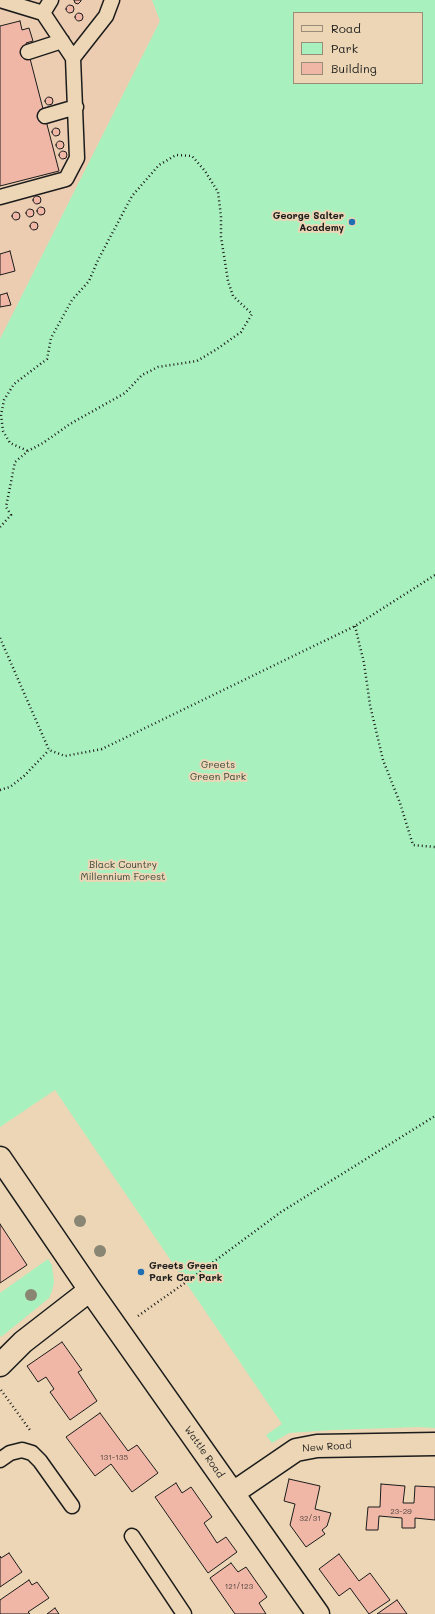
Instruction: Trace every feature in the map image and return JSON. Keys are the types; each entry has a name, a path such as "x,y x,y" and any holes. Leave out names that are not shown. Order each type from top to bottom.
{"street":[{"name":"Wattle Road","path":"2,1163 318,1614"},
{"path":"2,1359 90,1290"},
{"name":"New Road","path":"233,1493 296,1450 317,1446 435,1444"}],"lane":[{"path":"43,12 51,0"},
{"path":"73,58 106,16 112,0"},
{"path":"7,1 43,12 73,58 77,158 66,178 8,191"},
{"path":"28,52 62,41"},
{"path":"45,116 76,107"},
{"path":"0,1460 10,1453 22,1450 32,1453 40,1461 72,1506"},
{"path":"132,1536 184,1614"}],"path":[{"path":"0,527 11,514 6,507 15,462 28,451 43,443 70,424 125,393 142,375 158,367 197,361 217,349 240,332 252,314 233,296 228,281 221,237 221,216 218,192 205,171 192,156 176,154 160,165 132,196 98,260 89,281 72,300 51,338 47,359 14,384 4,400 1,415 3,431 10,443 28,451"},
{"path":"0,638 49,750 65,756 102,750 355,626 435,575"},
{"path":"355,626 364,664 370,705 383,760 413,844 435,847"},
{"path":"0,790 10,787 24,776 49,750"},
{"path":"118,1330 281,1212 435,1116"}],"shaded area":[{"path":"0,0 152,0 160,21 0,340"}],"green space":[{"name":"Greets Green Park","path":"152,0 435,0 435,1428 419,1427 289,1433 272,1443 266,1435 282,1424 55,1090 0,1127 0,339 160,21"},
{"path":"48,1259 52,1265 54,1282 49,1298 1,1337 0,1293"}],"building":[{"path":"74,0 81,1 78,4 75,3"},
{"path":"68,5 72,5 74,9 72,13 68,13 66,11 66,7"},
{"path":"77,13 81,13 83,17 81,21 77,21 75,19 75,15"},
{"path":"20,21 22,30 29,28 33,41 26,43 59,171 0,186 0,26"},
{"path":"47,97 51,97 53,101 51,105 47,105 45,103 45,99"},
{"path":"54,128 58,128 60,132 58,136 54,136 52,134 52,130"},
{"path":"58,141 62,141 64,145 62,149 58,149 56,147 56,143"},
{"path":"61,151 65,151 67,155 65,159 61,159 59,157 59,153"},
{"path":"35,196 39,196 41,200 39,204 35,204 33,202 33,198"},
{"path":"39,207 43,207 45,211 43,215 39,215 37,213 37,209"},
{"path":"28,209 32,209 34,213 32,217 28,217 26,215 26,211"},
{"path":"14,212 18,212 20,216 18,220 14,220 12,218 12,214"},
{"path":"32,222 36,222 38,226 36,230 32,230 30,228 30,224"},
{"path":"10,251 15,271 0,275 0,254"},
{"path":"7,293 11,305 0,307 0,295"},
{"path":"0,1224 27,1265 0,1283"},
{"path":"62,1342 82,1370 78,1372 97,1401 70,1420 50,1392 54,1389 46,1377 38,1382 27,1366"},
{"path":"100,1413 128,1451 137,1445 158,1473 132,1492 111,1464 95,1476 66,1437"},
{"path":"289,1479 320,1486 315,1509 331,1513 327,1526 322,1530 325,1534 306,1547 290,1525 295,1504 284,1501"},
{"path":"176,1483 182,1493 191,1487 212,1517 204,1523 217,1543 226,1537 237,1552 208,1573 155,1497"},
{"path":"381,1484 405,1486 403,1503 414,1503 415,1486 435,1487 435,1520 415,1518 415,1528 402,1528 402,1518 379,1516 378,1530 366,1530 368,1507 380,1507"},
{"path":"9,1553 22,1572 0,1587 0,1556 1,1558"},
{"path":"339,1554 359,1581 370,1573 390,1600 369,1614 350,1588 339,1596 319,1569"},
{"path":"231,1563 238,1572 246,1567 267,1597 259,1603 266,1614 235,1614 210,1578"},
{"path":"29,1580 32,1585 37,1582 49,1598 28,1612 30,1614 0,1614 0,1600"},
{"path":"397,1600 407,1614 377,1614"},
{"path":"55,1608 59,1614 47,1614"}],"place":[{"name":"George Salter Academy","path":"352,222"},
{"name":"Greets Green Park Car Park","path":"141,1272"}],"park label":[{"name":"Black Country Millennium Forest","path":"123,870"}]}
